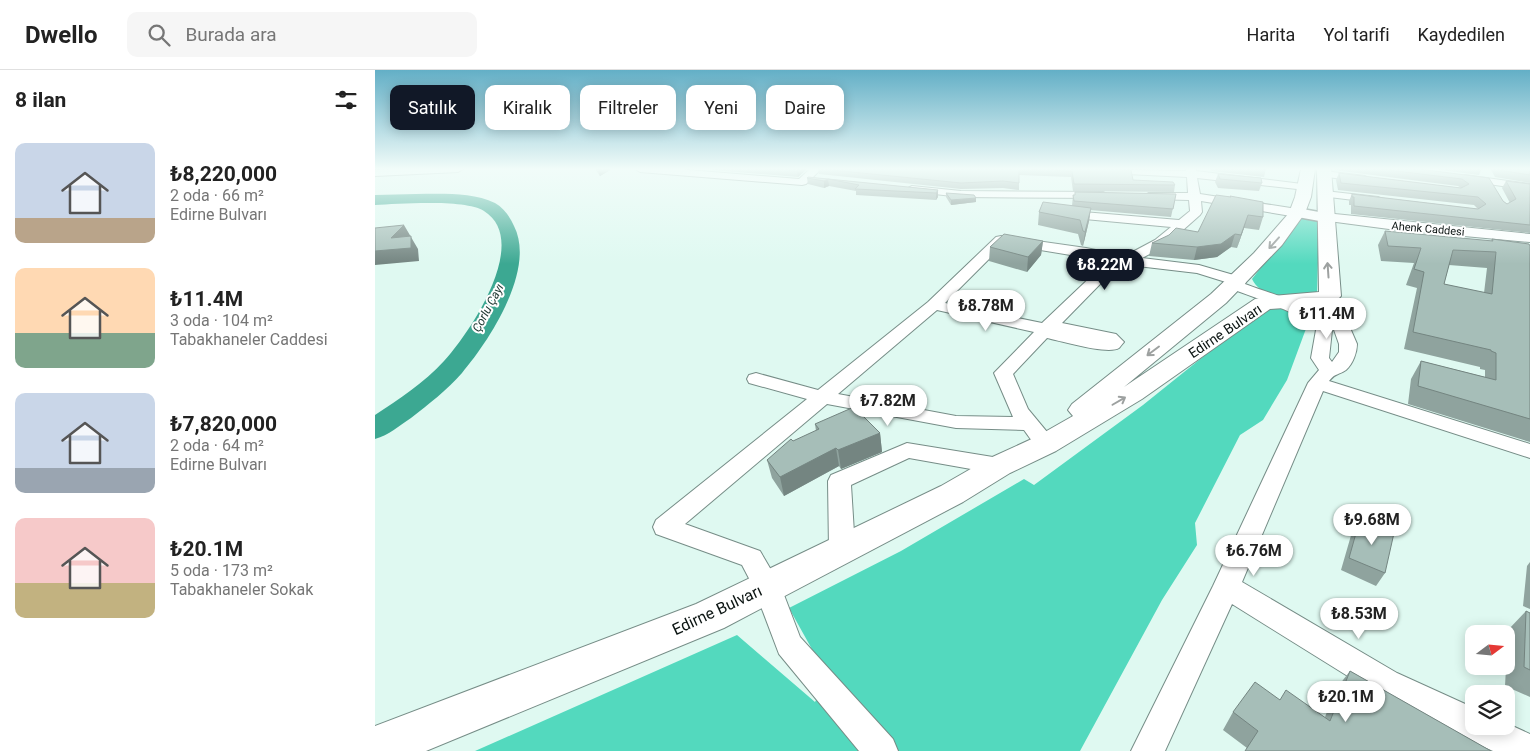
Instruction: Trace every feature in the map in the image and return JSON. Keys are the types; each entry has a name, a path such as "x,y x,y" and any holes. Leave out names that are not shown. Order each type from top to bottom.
{"highway":[{"name":"Edirne Bulvarı","path":"375,749 710,616 951,494 999,466 1037,434 1111,383 1187,326 1237,283 1280,236 1304,201"},
{"path":"1322,201 1325,217 1330,296"},
{"name":"Edirne Bulvarı","path":"1037,434 1133,393 1263,304 1275,301 1309,301 1330,296"}],"main road":[{"path":"1297,212 1325,217"}],"street":[{"path":"1037,434 1019,411 1003,373 1045,328 1104,272 1160,243 1196,212 1195,201"},
{"path":"1225,201 1297,212"},
{"path":"1390,201 1394,202"},
{"path":"1047,211 1180,224"},
{"name":"Ahenk Caddesi","path":"1325,217 1530,238"},
{"path":"1479,219 1490,234"},
{"path":"881,751 789,645 767,587 751,558 665,527 934,305 1001,240 1124,260 1199,269 1237,283 1305,313 1319,322 1340,325"},
{"path":"1148,751 1227,587 1323,377 1339,366 1348,352 1348,344 1330,296"},
{"path":"934,305 1045,328"},
{"path":"1319,322 1324,330 1320,358 1323,377"},
{"path":"1323,377 1530,450"},
{"path":"755,379 822,397 956,422 1037,434"},
{"path":"842,549 839,481 907,450 999,466"},
{"path":"1227,587 1386,683 1465,721"},
{"path":"1496,735 1529,751"}],"green space":[{"path":"1301,216 1319,221 1317,294 1281,296 1264,291 1252,279"},
{"path":"1270,303 1300,316 1298,317 1307,326 1287,380 1263,420 1240,435 1195,523 1197,545 1162,600 1080,751 475,751 737,635 815,702 828,678 789,608 901,551 1024,479 1034,485 1143,405"}],"building":[{"path":"1074,201 1175,201 1173,209"},
{"path":"1213,201 1263,202 1263,217 1248,215 1241,235 1235,234 1221,244 1197,247 1152,243 1169,235 1176,228 1198,232"},
{"path":"1354,201 1409,201 1478,209 1486,204 1482,201 1503,201 1507,204 1513,201 1530,201 1530,225 1354,206"},
{"path":"1043,202 1091,208 1085,232 1080,220 1039,212"},
{"path":"404,225 391,238 411,236 411,248 375,251 375,228"},
{"path":"1385,231 1493,241 1492,239 1529,244 1530,419 1418,386 1421,361 1496,380 1496,353 1491,350 1413,332 1424,272 1414,269 1421,248 1388,246","holes":["1453,250 1496,252 1492,294 1444,284"]},
{"path":"1004,234 1043,241 1028,257 990,247"},
{"path":"854,407 880,433 838,450 836,448 780,477 767,460 791,439 793,441 819,429 815,424"},
{"path":"1360,519 1394,533 1385,573 1349,558"},
{"path":"1526,611 1530,613 1530,670 1524,667"},
{"path":"1350,671 1491,751 1245,751 1258,731 1233,712 1255,682 1280,700 1286,690 1330,721"}],"waterway":[{"name":"Çorlu Çayı","path":"375,429 425,393 452,368 488,318 498,296 511,254 510,235 502,219 494,210 478,203 463,201"}]}
